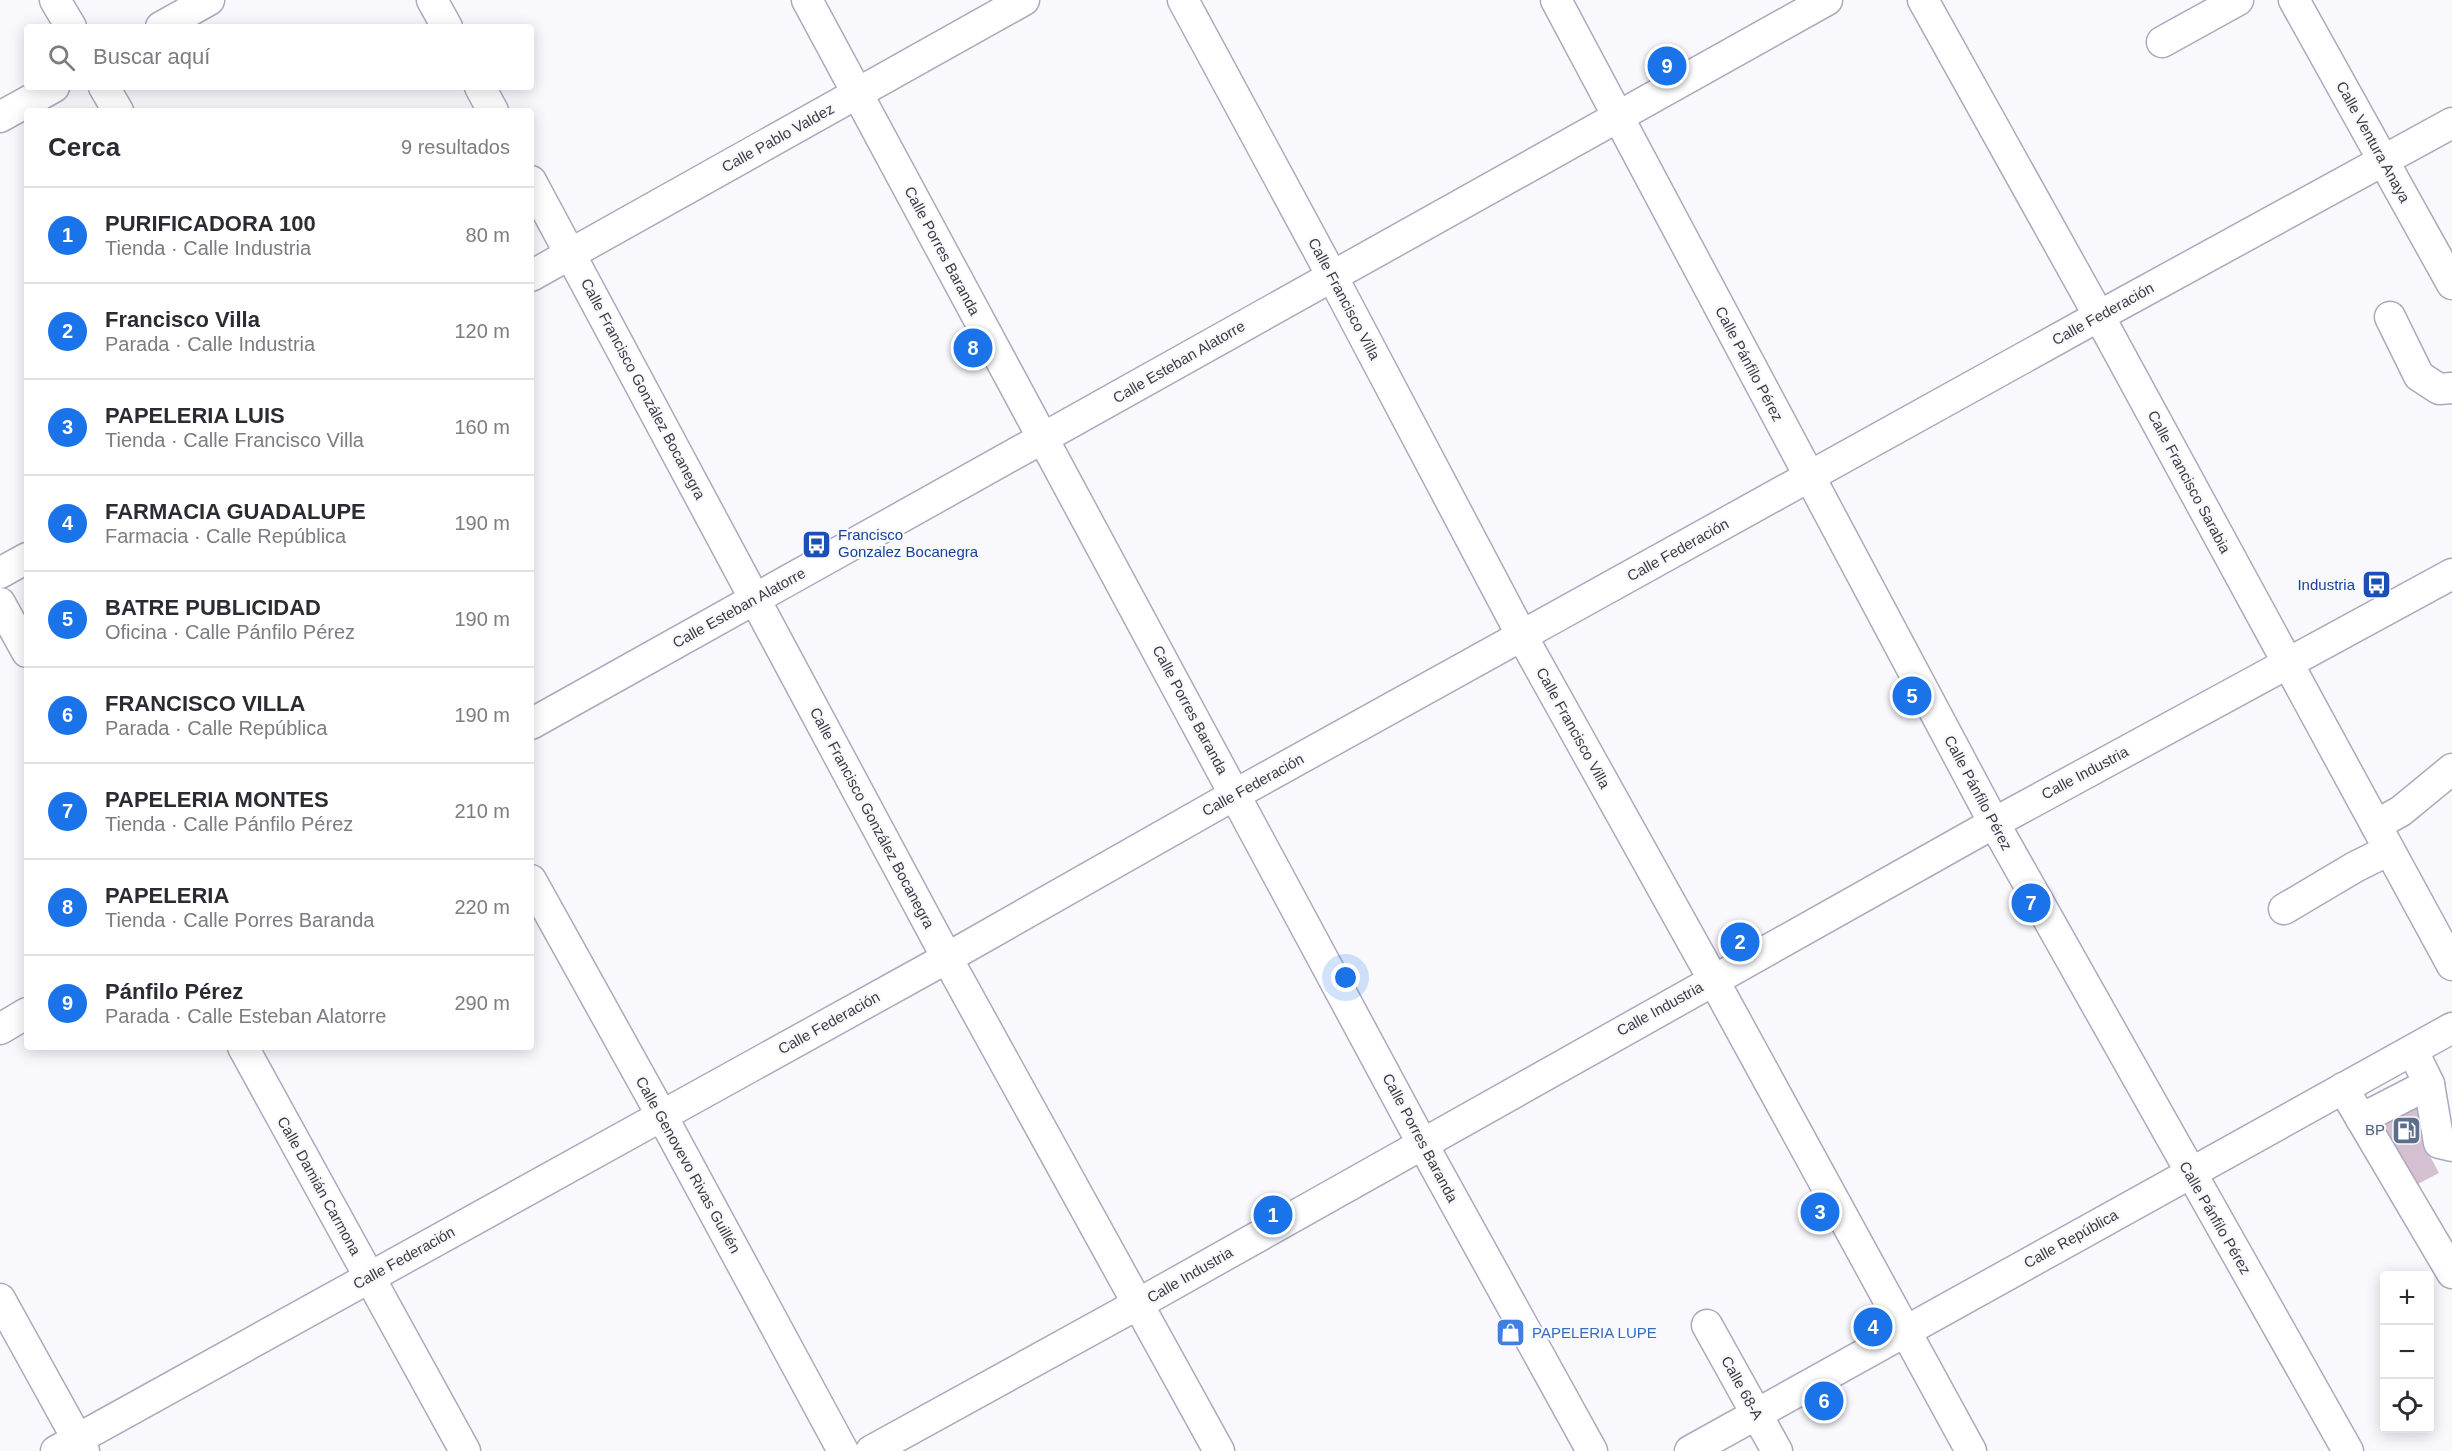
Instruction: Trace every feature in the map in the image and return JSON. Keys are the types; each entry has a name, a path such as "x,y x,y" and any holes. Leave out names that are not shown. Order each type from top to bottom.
{"street":[{"path":"55,0 68,24"},
{"path":"166,24 209,0"},
{"path":"432,0 445,24"},
{"name":"Calle Porres Baranda","path":"807,0 1422,1143 1592,1451"},
{"name":"Calle Pablo Valdez","path":"534,274 1024,0"},
{"name":"Calle Francisco Villa","path":"1183,0 1522,636 1971,1451"},
{"name":"Calle Pánfilo Pérez","path":"1556,0 1994,822 2348,1451"},
{"name":"Calle Esteban Alatorre","path":"534,722 1827,0"},
{"name":"Calle Francisco Sarabia","path":"1923,0 2099,316 2452,965"},
{"path":"2162,42 2238,0"},
{"name":"Calle Ventura Anaya","path":"2294,0 2452,284"},
{"path":"0,117 49,90"},
{"path":"106,90 116,108"},
{"path":"482,90 491,108"},
{"name":"Calle Federación","path":"72,1447 369,1277 947,958 2099,316 2452,123"},
{"name":"Calle Francisco González Bocanegra","path":"534,186 947,958 1219,1451"},
{"path":"2390,316 2419,376 2439,389 2452,388"},
{"path":"0,573 24,560"},
{"name":"Calle Industria","path":"872,1451 1138,1304 1994,822 2452,574"},
{"path":"0,603 24,647"},
{"path":"2284,909 2355,867 2382,838 2401,811 2452,769"},
{"name":"Calle Genovevo Rivas Guillén","path":"534,885 843,1451"},
{"path":"0,1029 24,1015"},
{"name":"Calle República","path":"1690,1451 2452,1028"},
{"name":"Calle Damián Carmona","path":"245,1050 465,1451"},
{"path":"2413,1051 2429,1084 2439,1143 2452,1146"},
{"path":"2361,1119 2429,1084"},
{"path":"2343,1088 2452,1273"},
{"path":"0,1299 72,1447"},
{"name":"Calle 68-A","path":"1707,1325 1777,1451"}],"building":[{"name":"BP","path":"2421,1092 2434,1117 2423,1143 2439,1173 2414,1186 2376,1116"}],"place":[{"name":"Pánfilo Pérez","path":"1667,66"},
{"name":"PAPELERIA","path":"973,348"},
{"name":"Francisco Gonzalez Bocanegra","path":"817,544"},
{"name":"Industria","path":"2376,585"},
{"name":"BATRE PUBLICIDAD","path":"1912,696"},
{"name":"PAPELERIA MONTES","path":"2031,903"},
{"name":"Francisco Villa","path":"1740,942"},
{"name":"BP","path":"2406,1130"},
{"name":"PAPELERIA LUIS","path":"1820,1212"},
{"name":"PURIFICADORA 100","path":"1273,1215"},
{"name":"FARMACIA GUADALUPE","path":"1873,1327"},
{"name":"PAPELERIA LUPE","path":"1511,1333"},
{"name":"FRANCISCO VILLA","path":"1824,1401"}]}
